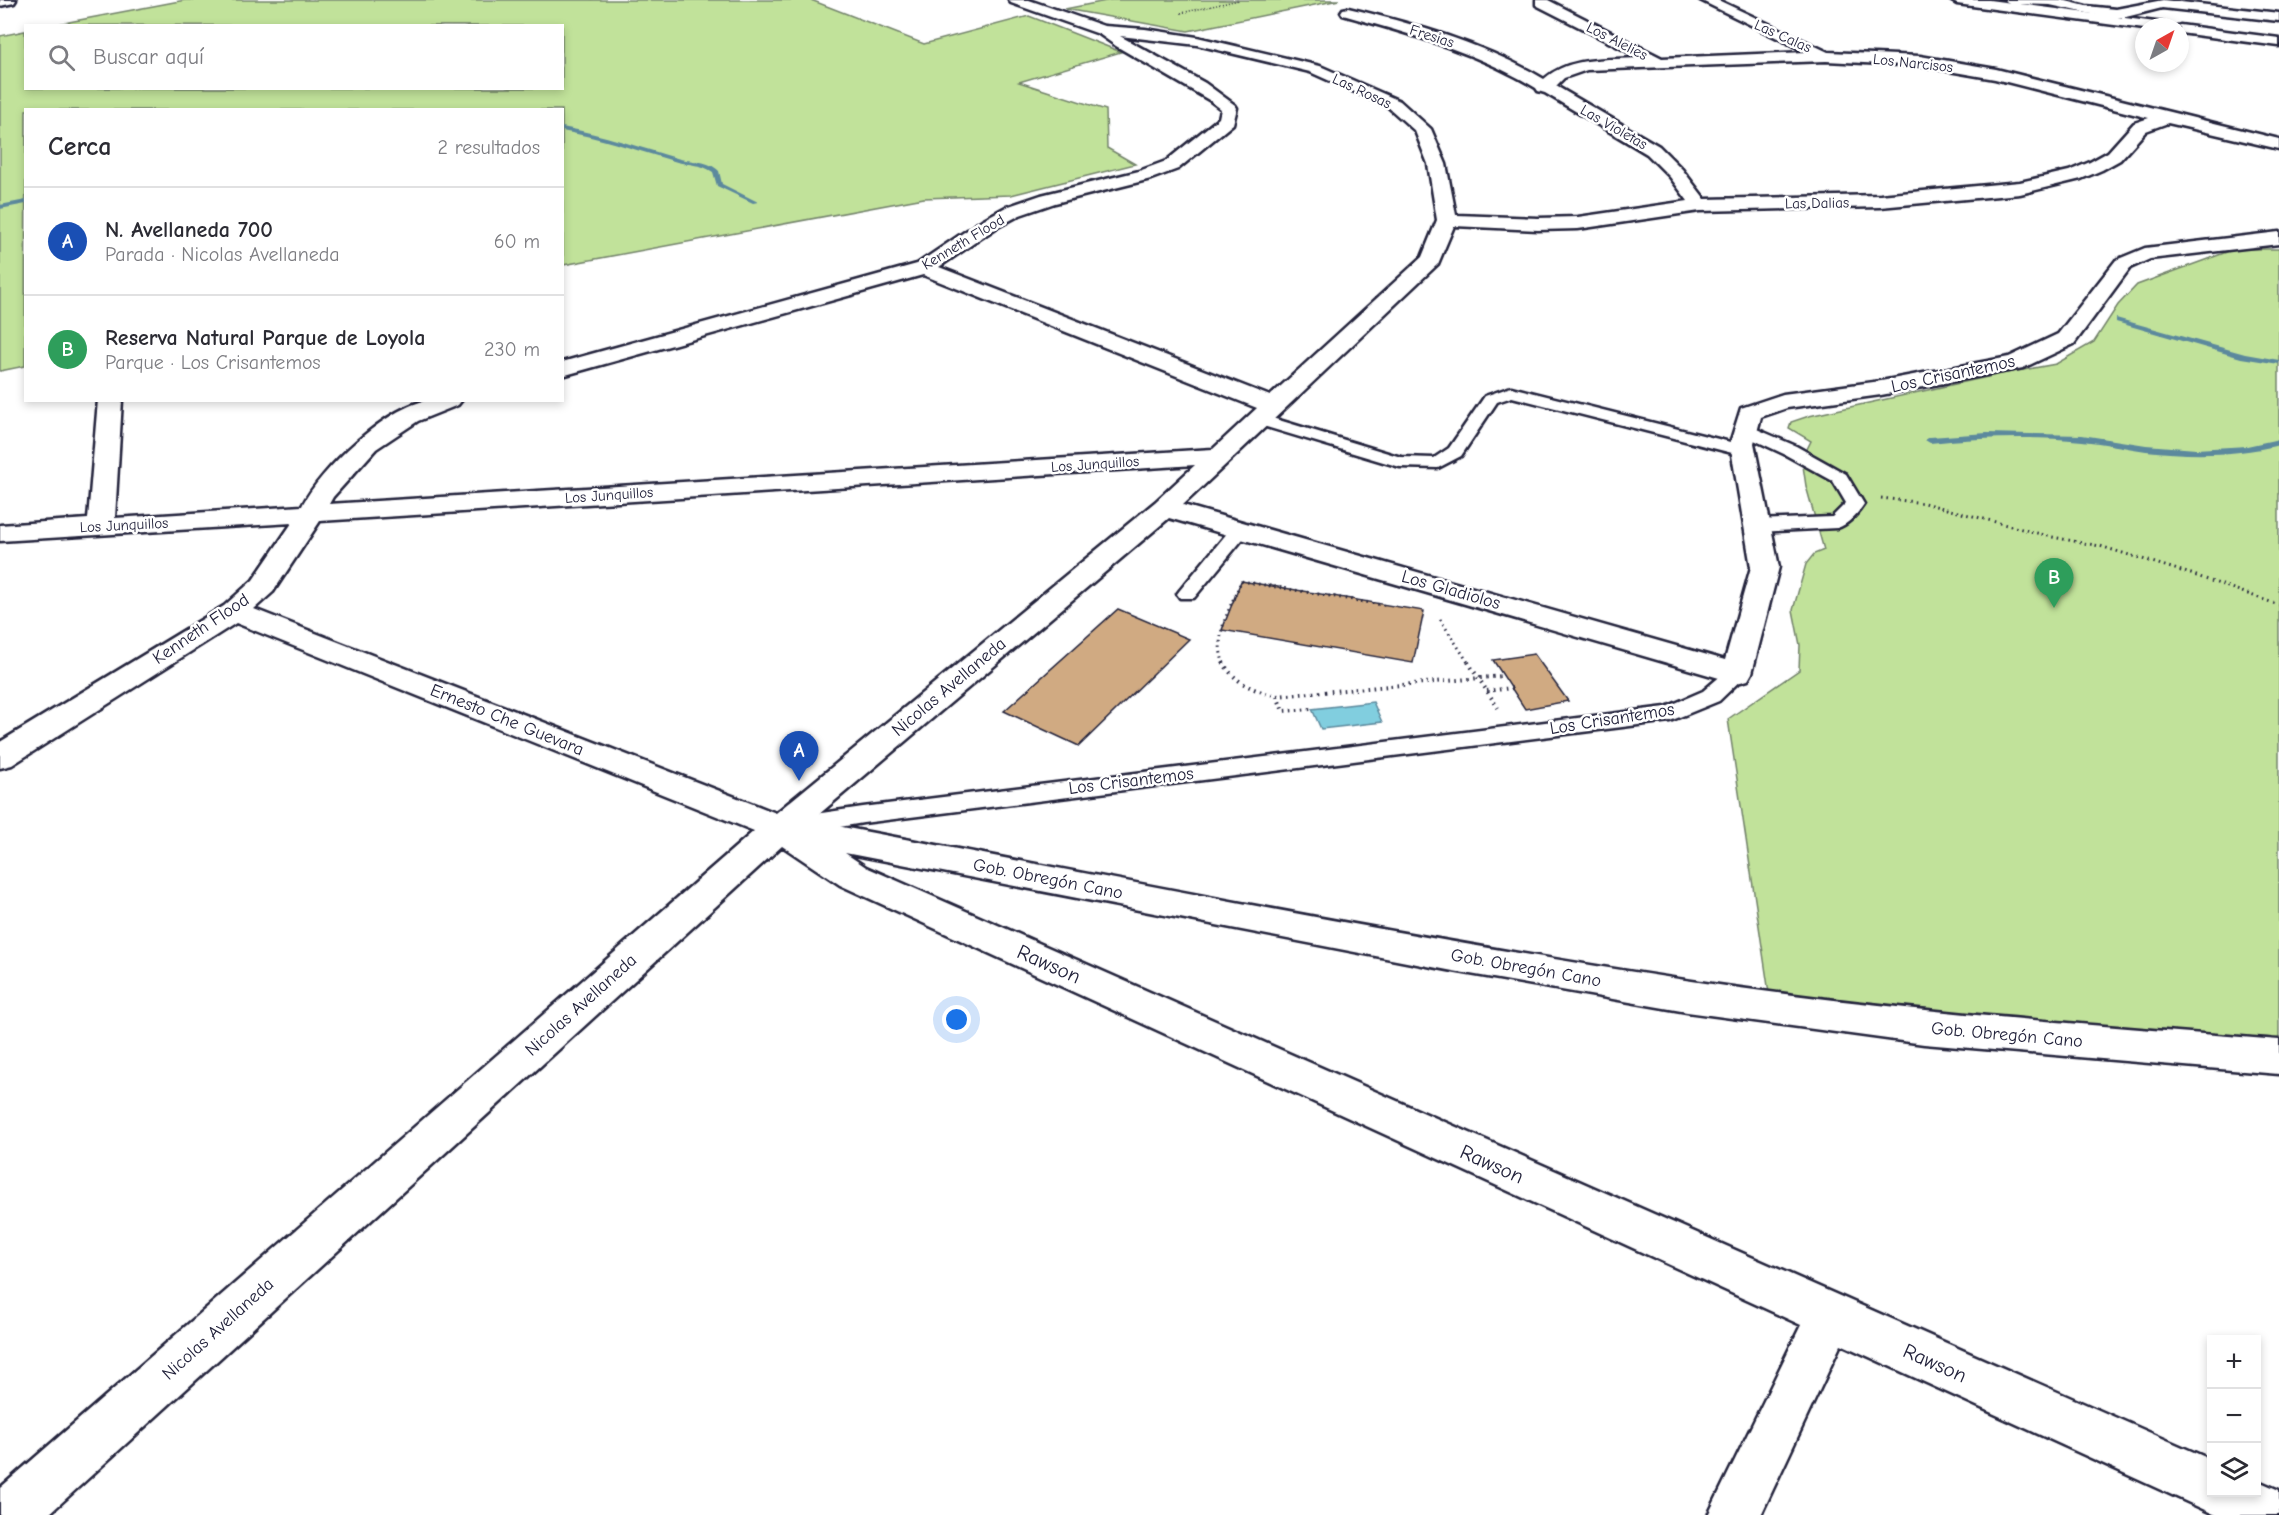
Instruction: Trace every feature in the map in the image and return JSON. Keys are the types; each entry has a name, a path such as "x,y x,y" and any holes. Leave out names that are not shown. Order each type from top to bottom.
{"street":[{"path":"0,2 9,0"},
{"name":"Las Rosas","path":"1016,0 1102,30 1166,36 1258,54 1315,69 1394,104 1423,129 1437,164 1447,220"},
{"name":"Las Calas","path":"1707,0 1826,56"},
{"path":"1957,0 2135,23"},
{"path":"2010,0 2049,0 2102,12 2128,13 2150,4 2162,4 2279,17"},
{"name":"Los Alelies","path":"1541,2 1662,63"},
{"name":"Fresias","path":"1348,12 1423,33 1513,67"},
{"name":"Kenneth Flood","path":"564,368 924,268 989,224 1014,211 1048,199 1145,175 1172,165 1227,120 1229,108 1210,92 1122,44 1102,30"},
{"path":"2189,30 2279,42"},
{"name":"Los Narcisos","path":"1545,88 1558,75 1585,65 1826,56 1920,61 1996,74 2166,118 2279,144"},
{"path":"1513,67 1585,65"},
{"name":"Las Violetas","path":"1513,67 1653,150 1676,173 1700,205"},
{"name":"Las Dalias","path":"1447,220 1538,224 1578,223 1700,205 1880,201 2030,186 2075,175 2096,166 2114,156 2140,127 2166,118"},
{"path":"1164,508 1431,260 1447,220"},
{"name":"Los Crisantemos","path":"1745,440 1750,413 1783,401 1881,388 2015,363 2066,339 2123,264 2145,254 2279,238"},
{"path":"924,268 1266,413"},
{"path":"101,526 110,402"},
{"name":"Kenneth Flood","path":"0,757 234,612 263,586 311,514 321,494 367,444 409,416 445,402"},
{"path":"1737,673 1765,567 1745,440"},
{"name":"Los Junquillos","path":"0,533 1219,456"},
{"name":"Los Gladiolos","path":"1164,508 1737,673"},
{"name":"Nicolas Avellaneda","path":"9,1515 780,828 1164,508"},
{"name":"Ernesto Che Guevara","path":"234,612 780,828"},
{"name":"Gob. Obregón Cano","path":"780,828 1442,953 1687,996 1924,1028 2279,1057"},
{"name":"Rawson","path":"780,828 853,876 2207,1485"},
{"path":"1734,1515 1830,1316"},
{"path":"2235,1497 2274,1515"}],"lane":[{"path":"1266,413 1400,462 1438,464 1455,452 1491,399 1511,392 1790,450 1840,478 1855,504 1837,522 1758,526"},
{"path":"1187,594 1240,530"},
{"name":"Los Crisantemos","path":"780,828 863,815 1670,714 1711,696 1737,673"}],"path":[{"path":"1849,494 1924,503 2052,537 2100,546 2191,574 2279,605"},
{"path":"1390,606 1241,581 1219,642 1221,657 1229,674 1244,685 1259,693 1277,696 1503,676"},
{"path":"1437,613 1500,711"},
{"path":"1487,691 1512,688"},
{"path":"1277,696 1283,711 1312,709"}],"green space":[{"path":"185,0 811,0 924,44 1029,16 1121,52 1019,82 1106,110 1107,148 1135,164 1011,195 924,198 564,265 564,108 24,108 24,366 0,371 0,36 24,31 24,90 564,90 564,24 58,24"},
{"path":"1111,0 1339,0 1188,31 1065,9"},
{"path":"2235,249 2279,249 2279,1042 1898,1011 1769,993 1728,719 1799,670 1800,645 1793,610 1806,564 1814,554 1824,550 1806,486 1802,459 1811,441 1789,428 1791,422 1809,416 2056,364 2094,342 2118,305 2137,285"}],"water":[{"path":"1373,702 1382,722 1321,729 1312,709"}],"building":[{"path":"1241,581 1424,611 1413,663 1222,630"},
{"path":"1118,609 1189,639 1079,746 1004,711"},
{"path":"1534,654 1568,701 1525,709 1493,660"}],"waterway":[{"path":"564,129 608,139 681,161 708,166 716,171 719,185 755,202"},
{"path":"0,207 24,202"},
{"path":"2119,320 2244,356 2279,362"},
{"path":"1930,440 1987,436 2044,436 2082,438 2146,448 2196,451 2230,451 2279,442"}],"place":[{"name":"Reserva Natural Parque de Loyola","path":"2054,608"},
{"name":"N. Avellaneda 700","path":"799,781"}]}
